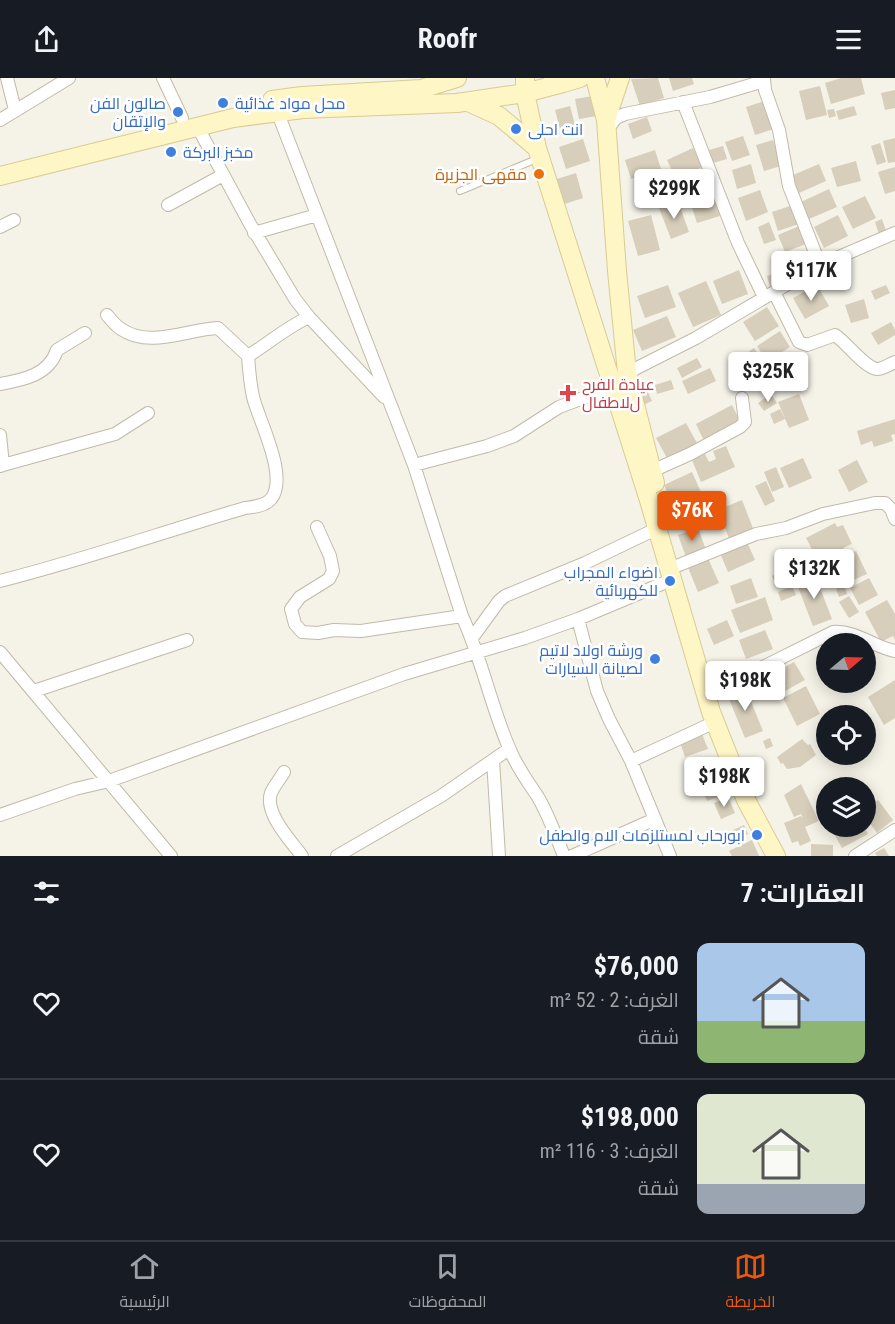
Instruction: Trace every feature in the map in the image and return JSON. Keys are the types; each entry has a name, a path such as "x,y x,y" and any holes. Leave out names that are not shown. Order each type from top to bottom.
{"main road":[{"path":"0,176 273,100 302,96 422,89 457,78"},
{"path":"542,78 572,81"},
{"path":"595,78 606,125 627,372 675,573 715,722 746,800 776,856"},
{"path":"606,125 620,78"},
{"path":"0,167 190,122 277,111 467,102 525,85 572,81"},
{"path":"525,85 538,153 656,529 675,573 735,749 789,856"},
{"path":"467,102 500,116 538,153"}],"street":[{"path":"7,78 15,110"},
{"path":"0,120 69,78"},
{"path":"162,78 223,175 268,257 309,317 391,404"},
{"path":"606,125 625,114 710,97 764,80 779,130 789,186 820,265"},
{"path":"683,102 738,243 799,342 807,345 835,334 844,340 870,367 883,368 895,362"},
{"path":"277,111 414,465 462,616 472,638 509,749 550,821 564,856"},
{"path":"168,205 223,175"},
{"path":"254,233 316,215"},
{"path":"0,227 14,220"},
{"path":"627,372 696,338 820,265 895,233"},
{"path":"0,581 55,567 132,541 258,506 270,500 275,490 276,475 273,455 253,397 248,356 218,328 202,328 158,339 136,336 120,329 107,315"},
{"path":"248,356 293,325 309,317"},
{"path":"0,384 25,379 44,370 54,361 57,350 85,333"},
{"path":"414,465 487,446 514,436 559,407 613,387"},
{"path":"652,471 740,427 745,422 742,398"},
{"path":"0,435 1,465 115,434 148,413"},
{"path":"0,815 75,789 109,781 327,701 578,619 756,534 786,528 830,512 875,503 885,503 891,509 895,519"},
{"path":"317,527 330,556 333,571 329,579 300,597 291,609 295,624 302,632 361,631 462,616"},
{"path":"472,638 505,596 585,563 656,529"},
{"path":"578,619 597,691 631,761 670,856"},
{"path":"715,691 833,632 851,634 884,649 895,651"},
{"path":"34,692 187,640"},
{"path":"0,652 171,856"},
{"path":"631,761 715,722"},
{"path":"337,856 441,796 509,749"},
{"path":"493,760 499,856"},
{"path":"284,772 271,794 271,808 278,823 302,856"},
{"path":"572,856 655,819"},
{"path":"855,856 895,830"}],"lane":[{"path":"460,191 538,153"}],"building":[{"path":"658,78 664,98 640,106 631,79"},
{"path":"669,78 692,78 694,84 673,91"},
{"path":"841,78 861,78 865,94 831,104 825,83"},
{"path":"820,86 827,115 806,120 799,91"},
{"path":"895,90 895,108 885,110 881,93"},
{"path":"593,96 597,116 579,119 575,99"},
{"path":"765,101 774,129 755,135 746,107"},
{"path":"570,106 575,125 560,129 555,110"},
{"path":"854,106 857,115 839,120 836,111"},
{"path":"834,109 836,116 829,118 827,110"},
{"path":"647,117 652,131 633,139 628,124"},
{"path":"743,136 750,155 732,161 725,142"},
{"path":"895,138 895,162 888,163 883,141"},
{"path":"583,139 590,161 566,169 559,147"},
{"path":"773,140 781,166 764,171 756,145"},
{"path":"880,143 886,162 877,165 871,146"},
{"path":"723,146 727,159 713,163 709,150"},
{"path":"693,148 702,167 676,179 667,160"},
{"path":"655,150 661,169 631,179 625,160"},
{"path":"856,161 861,181 837,187 831,168"},
{"path":"751,164 756,183 737,189 732,170"},
{"path":"819,164 826,181 799,193 791,176"},
{"path":"895,167 895,191 885,194 878,172"},
{"path":"576,173 583,198 562,205 554,180"},
{"path":"709,182 720,216 697,223 686,189"},
{"path":"829,189 837,207 809,219 801,202"},
{"path":"760,190 768,212 746,221 738,198"},
{"path":"865,196 876,218 853,229 842,207"},
{"path":"678,201 689,232 671,239 659,208"},
{"path":"793,205 799,224 778,231 772,212"},
{"path":"651,215 660,250 638,256 628,221"},
{"path":"838,215 848,236 824,248 814,227"},
{"path":"882,219 886,231 879,234 875,222"},
{"path":"769,222 776,240 764,244 758,227"},
{"path":"799,226 806,244 785,252 778,235"},
{"path":"739,270 748,294 722,304 713,281"},
{"path":"779,272 783,282 770,286 767,276"},
{"path":"706,281 721,315 693,327 678,293"},
{"path":"668,285 676,307 645,318 637,296"},
{"path":"817,285 829,306 805,319 793,298"},
{"path":"886,285 890,293 875,300 871,291"},
{"path":"864,299 869,318 851,323 845,305"},
{"path":"767,307 779,326 755,341 743,322"},
{"path":"667,316 676,337 642,351 633,330"},
{"path":"891,322 895,335 878,345 871,333"},
{"path":"780,331 790,347 767,362 757,346"},
{"path":"754,348 764,363 747,376 736,361"},
{"path":"791,355 799,368 778,381 770,367"},
{"path":"697,358 702,367 682,378 677,368"},
{"path":"710,368 716,381 688,394 682,381"},
{"path":"741,371 749,385 742,389 734,375"},
{"path":"671,380 674,389 657,394 655,385"},
{"path":"644,383 652,401 643,405 635,387"},
{"path":"771,394 777,403 764,411 758,403"},
{"path":"799,394 809,420 789,428 778,402"},
{"path":"732,405 740,421 726,432 724,428 703,439 696,424"},
{"path":"780,409 785,419 774,424 770,414"},
{"path":"895,419 895,434 891,435 893,441 874,447 872,441 861,445 857,431"},
{"path":"686,423 697,443 667,458 656,438"},
{"path":"726,446 735,467 701,482 692,460 705,454 709,462 716,459 713,451"},
{"path":"803,458 812,478 789,488 780,468"},
{"path":"857,460 868,482 849,492 838,470"},
{"path":"776,467 784,487 772,492 764,472"},
{"path":"692,472 705,501 677,513 664,485"},
{"path":"766,481 775,501 765,506 755,486"},
{"path":"742,500 754,531 730,541 718,510"},
{"path":"835,523 837,527 843,525 852,544 843,548 845,551 820,564 806,538"},
{"path":"698,528 706,550 686,557 678,535"},
{"path":"747,542 755,560 728,572 720,553"},
{"path":"856,551 867,574 849,582 838,560"},
{"path":"707,556 719,583 698,592 687,565"},
{"path":"783,571 788,583 777,587 772,576"},
{"path":"815,575 832,619 813,626 796,582"},
{"path":"751,578 758,597 736,604 730,586"},
{"path":"869,578 878,595 859,605 850,588"},
{"path":"844,585 847,594 839,597 836,589"},
{"path":"792,586 796,595 781,601 778,592"},
{"path":"849,596 859,612 849,618 839,602"},
{"path":"765,597 773,620 740,633 731,610"},
{"path":"887,600 895,614 895,640 893,636 881,642 865,612"},
{"path":"727,620 734,636 714,645 707,629"},
{"path":"765,630 773,649 746,659 739,640"},
{"path":"794,662 805,680 785,691 774,673"},
{"path":"895,680 895,718 884,725 876,711 876,705 873,705 868,697"},
{"path":"806,686 816,706 816,716 797,726 783,698"},
{"path":"745,687 763,731 745,738 727,694"},
{"path":"702,734 708,749 685,757 680,742"},
{"path":"770,738 773,746 766,749 763,741"},
{"path":"802,739 808,745 810,744 816,755 800,767 787,769 777,757"},
{"path":"714,768 719,782 700,789 695,775"},
{"path":"723,783 727,794 707,801 703,791"},
{"path":"801,784 816,815 816,822 805,827 811,841 800,846 798,841 792,843 784,823 801,816 803,818 801,814 794,817 784,795"},
{"path":"728,797 735,813 721,819 714,803"},
{"path":"878,800 893,820 877,833 876,832 876,802"},
{"path":"744,825 748,834 726,844 722,835"},
{"path":"836,837 862,837 842,848"},
{"path":"752,840 759,856 732,856 729,851"},
{"path":"811,844 833,845 833,856 811,856"},
{"path":"884,848 889,856 877,856 875,853"}],"place":[{"name":"محل مواد غذائية","path":"223,103"},
{"name":"صالون الفن والإتقان","path":"178,112"},
{"name":"انت احلى","path":"516,129"},
{"name":"مخبز البركة","path":"171,152"},
{"name":"مقهى الجزيرة","path":"539,174"},
{"name":"عيادة الفرح لﻻطفال","path":"568,393"},
{"name":"اضواء المجراب للكهربائية","path":"670,581"},
{"name":"ورشة اوﻻد ﻻتيم لصيانة السيارات","path":"655,659"},
{"name":"ابورحاب لمستلزمات الام والطفل","path":"757,835"}]}
